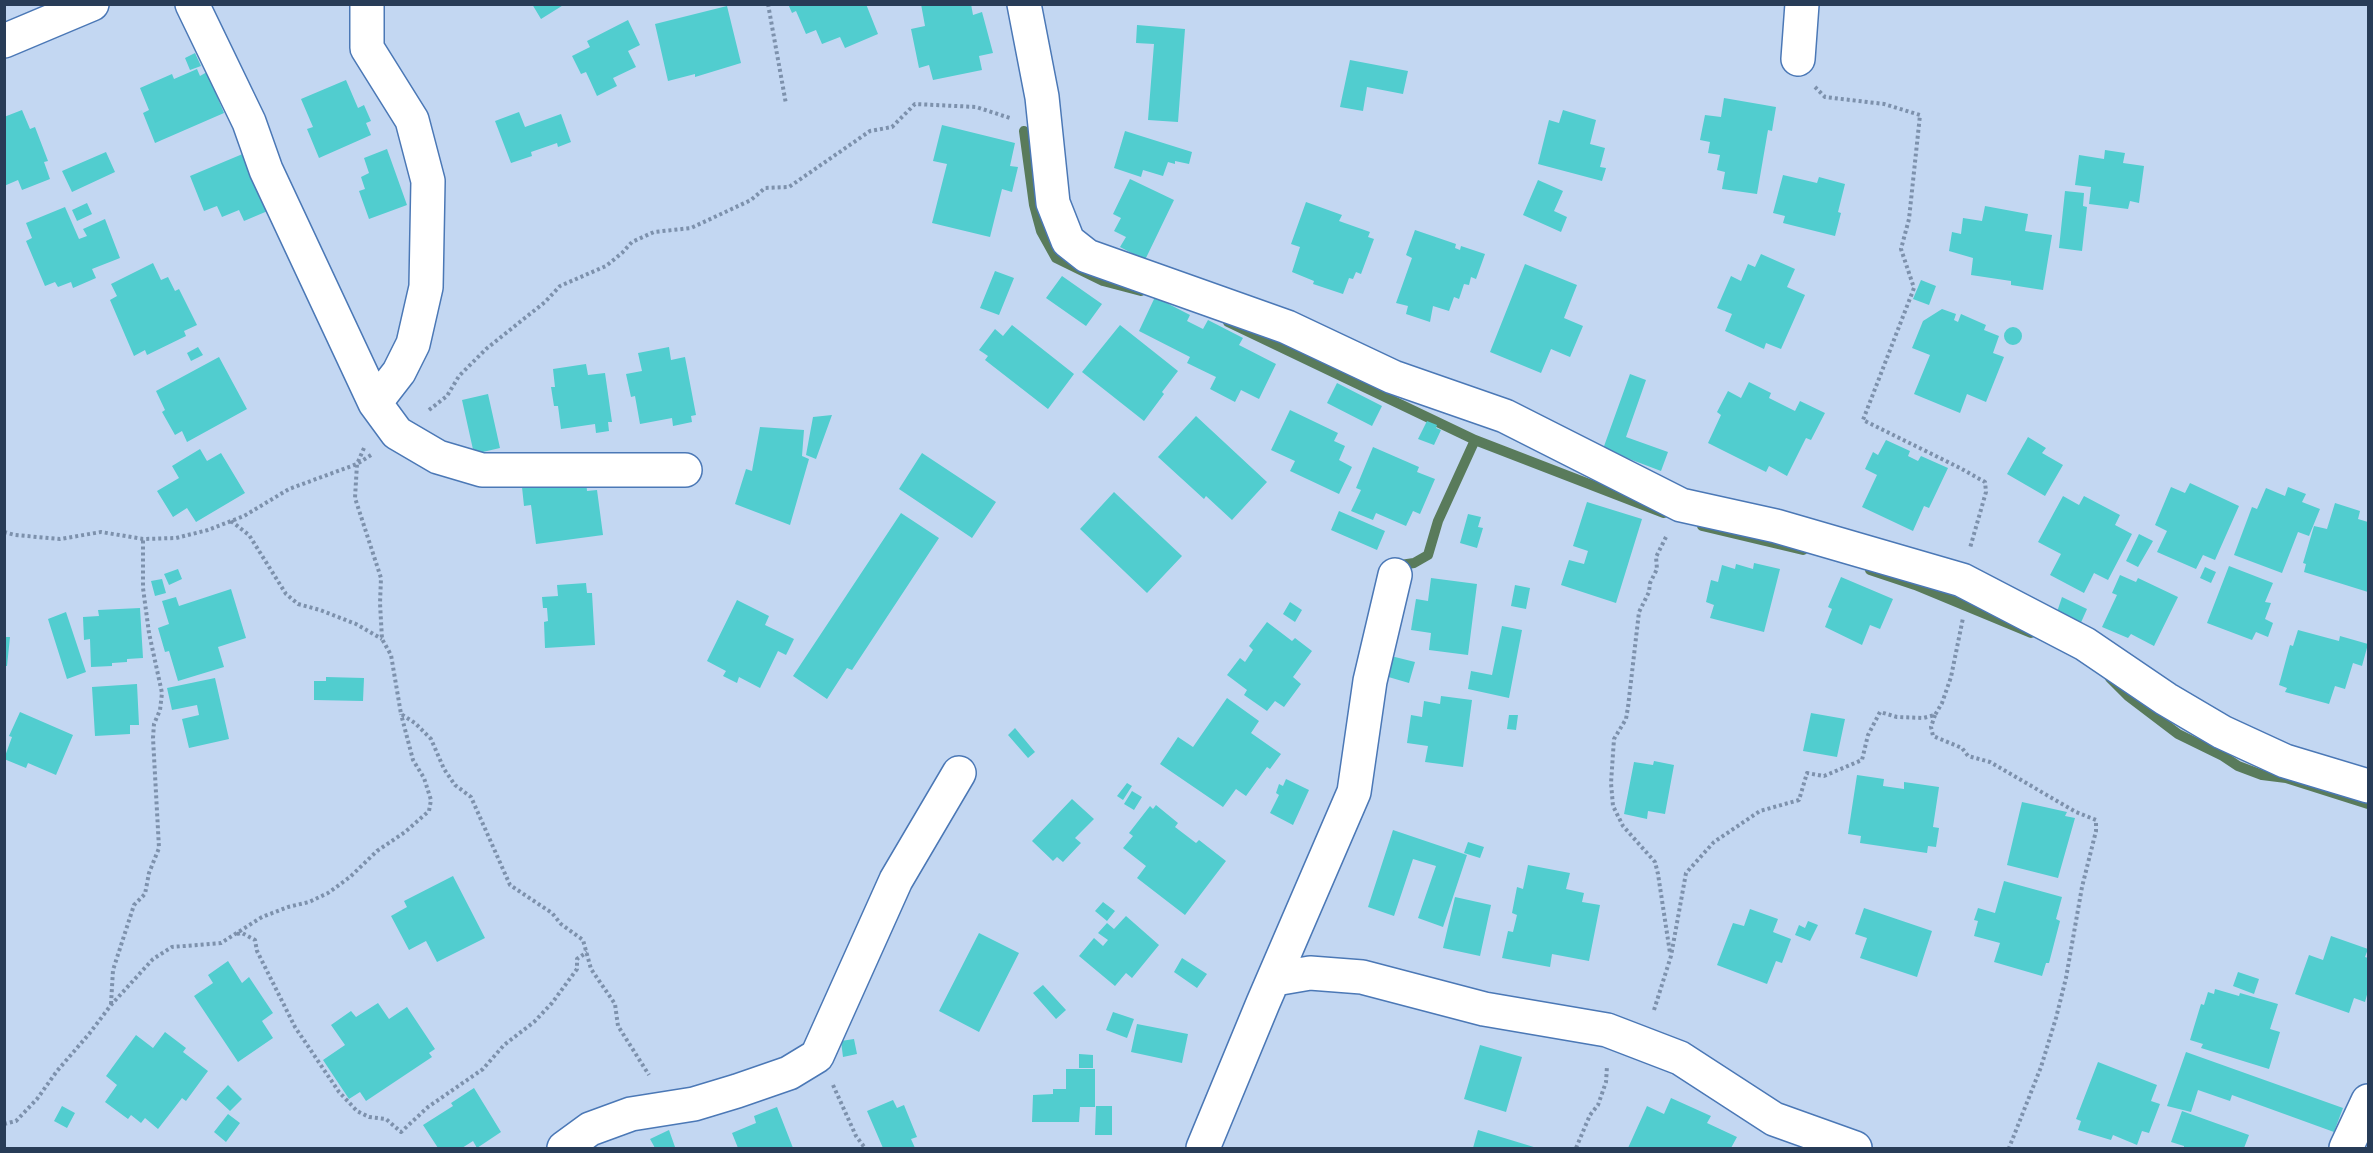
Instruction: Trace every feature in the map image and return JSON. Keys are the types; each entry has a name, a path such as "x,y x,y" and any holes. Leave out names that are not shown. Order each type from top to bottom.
{"street":[{"path":"4,40 92,4"},
{"path":"192,4 249,122 266,170 375,403 397,433 438,457 482,470 685,470"},
{"path":"367,4 368,48 412,120 428,181 426,287 413,344 399,372 375,403"},
{"path":"1024,4 1042,98 1053,203 1068,241 1087,256 1287,327 1393,377 1506,416 1681,505 1776,526 1968,583 2085,644 2166,699 2222,732 2285,761 2368,786"},
{"path":"1798,59 1802,4"},
{"path":"1203,1149 1354,792 1371,681 1395,575"},
{"path":"564,1149 590,1129 631,1114 694,1104 789,1073 817,1056 896,880 959,773"},
{"path":"1275,979 1310,973 1362,977 1484,1009 1588,1026 1630,1038 1680,1058 1774,1119 1855,1149"},
{"path":"2346,1149 2368,1101"}],"path":[{"path":"768,4 786,104"},
{"path":"1798,59 1809,81 1825,97 1884,104 1920,115 1909,219 1901,249 1914,288 1863,420 1985,482 1986,492 1975,525 1965,606 1951,677 1931,727 1933,736 1962,748 1968,756 1990,762 2076,812 2096,819 2096,831 2082,887 2066,978 2056,1018 2041,1067 2009,1149"},
{"path":"4,532 60,539 101,532 144,539 176,538 208,530 244,516 289,489 357,464 401,436 447,396 459,376 486,349 545,302 560,286 606,266 633,242 654,232 692,228 751,200 765,188 789,187 870,131 892,127 915,104 976,106 1020,121 1044,120"},
{"path":"4,1124 15,1121 37,1099 111,1005 153,959 172,947 221,943 262,917 309,902 328,893 429,811 431,800 424,778 412,760 391,655 382,639 381,578 355,498 357,464 374,425 375,403"},
{"path":"1671,956 1666,940 1655,862 1623,826 1613,806 1611,783 1614,739 1626,719 1628,707 1639,612 1657,569 1656,557 1681,505"},
{"path":"231,521 249,535 286,594 298,604 321,610 356,624 382,639"},
{"path":"111,1005 113,970 134,905 145,894 148,873 159,848 153,738 162,693 149,633 143,588 144,539"},
{"path":"1576,1149 1590,1115 1598,1105 1606,1082 1606,1058 1630,1038 1671,956 1686,873 1714,842 1760,812 1799,800 1807,773 1824,776 1862,760 1868,735 1880,712 1897,717 1923,718 1935,715"},
{"path":"401,714 415,723 431,739 444,770 455,784 471,797 510,885 552,913 561,924 583,940 591,969 615,1005 618,1026 655,1084 665,1108"},
{"path":"236,933 242,933 255,940 257,951 295,1027 339,1092 357,1111 369,1117 386,1119 401,1132 428,1107 483,1069 504,1045 534,1022 552,1003 577,969 577,959 587,952"},
{"path":"817,1056 841,1099 856,1136 865,1149"}],"building":[{"path":"532,4 565,4 541,19"},
{"path":"788,4 866,4 878,34 845,48 840,37 822,44 816,30 806,34 796,11 792,13"},
{"path":"921,4 971,4 973,15 982,12 993,53 979,56 982,70 933,80 929,65 919,68 911,29 925,26"},
{"path":"727,6 741,63 695,77 695,74 668,81 655,24"},
{"path":"628,20 640,45 628,51 636,67 613,78 617,86 597,96 586,72 581,74 572,56 590,47 587,41"},
{"path":"1137,25 1185,29 1178,122 1148,120 1154,44 1136,43"},
{"path":"195,53 201,66 190,70 185,58"},
{"path":"1350,60 1408,71 1403,94 1367,87 1363,111 1340,107"},
{"path":"197,69 200,76 207,72 224,113 155,143 143,113 149,110 140,88 172,74 174,79"},
{"path":"346,80 358,108 364,105 371,121 366,123 371,135 319,158 307,129 313,127 301,99"},
{"path":"1724,98 1776,107 1772,131 1768,130 1757,194 1722,189 1725,172 1717,170 1720,155 1708,153 1710,142 1700,140 1705,115 1721,117"},
{"path":"22,110 30,129 35,127 48,161 44,162 50,179 22,190 18,180 4,186 4,117"},
{"path":"1563,110 1596,120 1590,144 1605,148 1600,167 1606,168 1602,181 1538,164 1549,120 1559,123"},
{"path":"519,112 525,127 561,114 571,142 558,147 557,143 531,152 532,156 511,163 495,121"},
{"path":"942,125 1015,143 1010,166 1018,167 1012,192 1002,189 990,237 932,223 947,164 933,161"},
{"path":"1125,131 1192,152 1189,164 1168,162 1163,176 1143,170 1141,177 1114,168"},
{"path":"387,149 407,205 369,219 359,191 365,189 361,177 369,173 364,158"},
{"path":"2105,150 2125,153 2123,163 2144,166 2139,203 2130,201 2128,209 2089,204 2091,187 2075,185 2079,155 2104,159"},
{"path":"106,152 115,172 72,192 62,171"},
{"path":"245,153 270,210 244,221 239,210 222,217 217,206 204,211 190,176"},
{"path":"1783,175 1817,183 1819,177 1845,184 1835,236 1783,223 1785,216 1773,213"},
{"path":"1130,179 1174,200 1145,260 1120,247 1126,237 1114,231 1121,218 1113,214"},
{"path":"1538,180 1563,191 1554,211 1567,217 1561,232 1523,215"},
{"path":"2065,191 2084,193 2083,206 2087,207 2082,251 2059,248"},
{"path":"1306,202 1342,215 1339,221 1370,232 1368,237 1374,239 1361,274 1356,272 1353,279 1349,278 1343,294 1313,284 1314,281 1292,272 1300,247 1291,244"},
{"path":"87,203 92,214 77,221 72,210"},
{"path":"1985,206 2028,214 2025,231 2052,235 2043,290 2011,285 2011,281 1971,275 1973,258 1949,251 1952,232 1961,234 1963,218 1982,221"},
{"path":"65,207 79,239 87,236 83,229 105,219 120,258 92,269 96,278 73,288 71,282 58,287 55,282 45,286 26,241 32,238 26,223"},
{"path":"1415,230 1456,244 1455,248 1460,250 1461,246 1485,254 1476,279 1471,277 1469,285 1464,284 1459,299 1454,297 1449,311 1433,306 1430,322 1406,314 1408,306 1396,303 1412,258 1406,255"},
{"path":"1761,254 1795,269 1787,287 1805,295 1781,349 1766,343 1764,349 1725,331 1732,314 1717,308 1731,276 1741,281 1748,264 1755,267"},
{"path":"153,263 161,280 168,277 175,291 179,289 197,325 184,331 186,336 147,355 145,350 134,356 110,300 117,296 111,284"},
{"path":"1525,264 1577,285 1564,318 1583,326 1570,357 1551,349 1541,373 1490,352"},
{"path":"995,271 1014,278 999,315 980,308"},
{"path":"1062,276 1102,304 1086,326 1046,298"},
{"path":"1921,280 1936,286 1929,305 1913,299"},
{"path":"1155,297 1190,315 1187,321 1203,329 1208,320 1243,338 1239,345 1276,364 1259,399 1241,390 1235,402 1210,389 1216,377 1187,363 1190,357 1139,331"},
{"path":"1942,309 1956,314 1954,320 1958,322 1961,314 1986,325 1984,330 1999,336 1993,353 2004,357 1986,402 1967,394 1960,413 1914,394 1930,355 1912,348 1923,321"},
{"path":"1012,325 1074,374 1048,409 985,360 988,356 979,350 995,329 1003,336"},
{"path":"1120,325 1178,371 1144,421 1082,372"},
{"path":"2013,327 2019,330 2022,336 2019,342 2013,345 2007,342 2004,336 2007,330"},
{"path":"198,347 203,355 191,361 187,353"},
{"path":"669,347 671,360 685,357 696,415 691,416 692,422 673,426 672,418 640,424 635,396 631,397 626,374 642,371 638,353"},
{"path":"219,357 247,409 187,442 182,431 175,435 162,412 165,410 156,391"},
{"path":"586,364 588,375 605,373 612,422 608,422 609,431 596,433 595,424 561,429 558,406 554,406 551,387 555,387 553,369"},
{"path":"1630,374 1646,380 1626,437 1668,452 1661,471 1603,449"},
{"path":"1749,382 1771,393 1769,398 1795,411 1800,401 1825,413 1811,440 1806,438 1787,476 1769,466 1766,472 1708,443 1721,415 1717,412 1728,391 1741,398"},
{"path":"1337,383 1382,406 1372,426 1327,403"},
{"path":"488,394 500,448 474,454 462,400"},
{"path":"1290,410 1338,433 1334,441 1345,446 1339,460 1352,467 1339,494 1290,471 1295,461 1271,450"},
{"path":"832,415 816,459 806,455 813,417"},
{"path":"1196,416 1267,482 1232,520 1206,496 1204,499 1158,457"},
{"path":"1427,421 1437,425 1436,428 1441,430 1434,445 1418,439"},
{"path":"760,427 804,430 802,456 809,459 790,525 735,504 746,469 752,471"},
{"path":"2028,437 2046,448 2042,453 2063,465 2045,496 2007,474"},
{"path":"1886,440 1910,451 1908,456 1918,461 1921,456 1948,468 1929,508 1924,506 1913,531 1862,507 1877,475 1865,469 1873,452 1878,455"},
{"path":"1373,447 1419,467 1417,472 1435,479 1420,514 1413,511 1406,526 1376,513 1373,520 1351,511 1361,490 1356,488"},
{"path":"200,449 207,461 221,453 245,493 196,522 187,508 173,517 157,491 179,478 172,466"},
{"path":"922,453 996,502 972,538 899,489"},
{"path":"586,479 587,491 597,490 603,535 536,544 531,505 524,506 522,487"},
{"path":"2190,483 2239,506 2215,560 2203,555 2196,569 2157,552 2167,531 2155,525 2171,487 2185,493"},
{"path":"2288,487 2306,494 2302,502 2320,509 2309,536 2298,532 2282,573 2234,555 2252,507 2257,509 2266,488 2285,496"},
{"path":"1114,492 1182,556 1147,593 1080,529"},
{"path":"2063,496 2079,505 2084,496 2120,515 2115,525 2132,534 2108,580 2094,573 2084,593 2050,575 2061,554 2038,542"},
{"path":"1587,502 1642,519 1616,603 1561,585 1569,560 1584,564 1588,551 1573,546"},
{"path":"2335,503 2360,511 2358,519 2368,522 2368,592 2304,572 2306,564 2303,563 2314,526 2327,529"},
{"path":"1339,511 1385,531 1377,550 1331,530"},
{"path":"901,513 939,538 852,670 847,668 827,699 793,676"},
{"path":"1468,514 1481,517 1478,527 1483,528 1477,548 1460,543"},
{"path":"2139,534 2153,541 2138,567 2126,561"},
{"path":"1754,563 1780,569 1764,632 1710,618 1714,605 1706,602 1711,580 1718,582 1722,565 1735,569 1736,564 1753,569"},
{"path":"2229,566 2273,583 2265,602 2271,603 2265,619 2273,623 2268,637 2256,632 2252,640 2207,623"},
{"path":"2205,567 2216,572 2211,583 2200,578"},
{"path":"178,569 182,579 169,585 164,574"},
{"path":"2120,575 2136,582 2138,578 2178,597 2154,646 2131,634 2128,638 2102,627 2117,595 2112,593"},
{"path":"1841,577 1893,599 1880,629 1870,625 1862,645 1825,627 1832,609 1828,607"},
{"path":"1431,578 1477,584 1468,655 1429,650 1431,633 1411,630 1416,599 1428,601"},
{"path":"162,579 166,593 155,596 151,581"},
{"path":"586,583 587,593 592,593 595,645 545,648 544,622 548,621 547,608 543,608 542,597 558,596 557,585"},
{"path":"1515,585 1530,588 1526,609 1511,606"},
{"path":"231,589 246,638 218,647 224,667 178,681 169,651 165,652 158,628 169,624 162,601 176,597 179,606"},
{"path":"2062,597 2087,609 2079,627 2056,615"},
{"path":"737,600 769,616 765,625 794,639 786,655 778,651 760,688 739,677 737,683 723,676 726,671 707,661"},
{"path":"1290,602 1302,610 1295,622 1283,614"},
{"path":"140,608 143,658 127,659 127,662 112,663 112,666 91,667 90,639 84,640 83,617 99,616 98,610"},
{"path":"66,612 86,672 67,679 48,619"},
{"path":"1267,622 1292,641 1295,638 1312,651 1293,677 1301,684 1284,707 1275,701 1267,711 1244,695 1247,690 1227,675 1240,658 1245,662 1253,650 1249,646"},
{"path":"1502,626 1522,630 1509,698 1468,689 1471,671 1492,675"},
{"path":"2298,630 2339,641 2340,636 2368,644 2362,666 2353,663 2345,689 2335,686 2329,704 2285,692 2287,688 2279,685 2290,645 2293,646"},
{"path":"4,637 10,637 7,666 4,666"},
{"path":"1391,656 1415,662 1409,683 1385,676"},
{"path":"326,677 364,678 363,701 314,700 314,681 326,681"},
{"path":"215,678 229,739 189,748 182,719 199,715 197,705 172,710 167,688"},
{"path":"137,684 139,725 130,725 130,734 95,736 92,687"},
{"path":"1441,696 1472,700 1463,767 1425,762 1428,746 1407,743 1411,715 1422,717 1424,701 1440,704"},
{"path":"1227,698 1259,721 1251,733 1281,754 1270,769 1267,767 1246,796 1236,789 1223,807 1160,764 1178,737 1193,747"},
{"path":"20,712 73,735 56,775 28,763 26,768 4,759 12,737 9,736"},
{"path":"1811,713 1845,719 1837,757 1803,751"},
{"path":"1509,715 1518,715 1516,730 1507,729"},
{"path":"1015,728 1035,752 1028,758 1008,735"},
{"path":"1654,761 1674,765 1665,814 1648,811 1647,819 1624,814 1634,762 1653,765"},
{"path":"1857,775 1884,779 1883,786 1904,789 1904,782 1939,787 1933,827 1939,828 1936,847 1928,846 1927,853 1860,843 1861,836 1848,834"},
{"path":"1286,779 1309,790 1293,825 1270,813 1279,795 1276,793 1279,784 1283,786"},
{"path":"1127,783 1132,786 1123,800 1117,796"},
{"path":"1132,791 1142,797 1134,810 1124,804"},
{"path":"1072,799 1094,819 1075,838 1081,843 1063,862 1057,857 1053,861 1032,841"},
{"path":"2022,802 2067,812 2065,816 2075,818 2058,878 2007,865"},
{"path":"1156,805 1178,823 1175,827 1196,843 1199,840 1226,861 1185,915 1137,878 1146,866 1123,848 1133,836 1129,833 1150,806 1153,809"},
{"path":"1393,830 1467,855 1443,927 1418,918 1436,866 1413,859 1394,916 1368,907"},
{"path":"1468,842 1484,847 1480,858 1464,853"},
{"path":"1528,865 1570,873 1566,889 1584,893 1582,902 1600,905 1589,961 1552,954 1550,967 1502,958 1508,931 1513,932 1517,915 1512,913 1517,887 1523,889"},
{"path":"453,876 485,938 437,962 426,941 409,950 391,916 407,907 404,901"},
{"path":"2004,881 2062,897 2056,919 2060,921 2049,963 2046,963 2042,976 1994,962 2000,943 1974,936 1978,921 1974,920 1978,908 1995,913"},
{"path":"1455,897 1491,905 1480,956 1443,948"},
{"path":"1103,902 1115,911 1107,921 1095,911"},
{"path":"1864,908 1932,931 1917,977 1860,958 1867,938 1855,934"},
{"path":"1750,909 1778,919 1773,932 1791,939 1782,963 1776,961 1767,984 1717,965 1733,923 1744,926"},
{"path":"1126,916 1159,945 1132,978 1126,973 1115,986 1079,956 1094,938 1103,946 1108,940 1098,933 1107,923 1114,929"},
{"path":"1808,921 1818,925 1810,941 1795,935 1799,925 1805,928"},
{"path":"979,933 1019,953 979,1032 939,1011"},
{"path":"2331,936 2368,949 2365,957 2368,958 2368,991 2365,1002 2354,998 2349,1013 2295,994 2309,955 2323,960"},
{"path":"1182,958 1207,974 1197,988 1174,972"},
{"path":"228,961 242,983 249,977 273,1013 262,1021 273,1038 238,1062 194,996 213,983 208,975"},
{"path":"2238,972 2259,979 2254,994 2233,986"},
{"path":"1043,985 1066,1010 1056,1019 1033,993"},
{"path":"2215,989 2239,996 2240,993 2278,1004 2270,1029 2280,1032 2269,1069 2201,1048 2203,1044 2190,1040 2201,1004 2204,1005 2208,992 2214,994"},
{"path":"378,1003 389,1019 407,1007 435,1049 429,1053 432,1057 366,1101 360,1092 349,1099 323,1060 345,1045 331,1025 351,1011 356,1017"},
{"path":"1113,1012 1134,1019 1127,1038 1106,1030"},
{"path":"1137,1024 1188,1034 1182,1063 1131,1052"},
{"path":"165,1032 186,1048 183,1052 208,1071 186,1101 182,1098 158,1129 145,1118 141,1123 131,1115 128,1119 105,1102 117,1085 106,1076 136,1035 153,1048"},
{"path":"854,1039 857,1054 843,1057 841,1041"},
{"path":"1480,1045 1522,1057 1506,1112 1464,1099"},
{"path":"2186,1052 2343,1108 2334,1132 2232,1095 2230,1101 2198,1090 2191,1112 2167,1106"},
{"path":"1079,1054 1093,1055 1093,1068 1079,1068"},
{"path":"2098,1062 2157,1085 2151,1101 2160,1104 2149,1133 2142,1131 2137,1145 2113,1135 2111,1140 2078,1130 2081,1121 2076,1119"},
{"path":"1066,1069 1095,1069 1095,1107 1080,1107 1079,1122 1032,1122 1033,1095 1053,1094 1053,1089 1066,1089"},
{"path":"228,1085 242,1099 230,1111 216,1098"},
{"path":"474,1088 501,1132 477,1148 473,1141 462,1148 438,1148 423,1125 453,1106 451,1103"},
{"path":"1671,1098 1711,1116 1707,1123 1737,1137 1731,1148 1628,1148 1647,1106 1664,1114"},
{"path":"893,1100 897,1108 904,1105 917,1137 911,1139 915,1148 883,1148 867,1111"},
{"path":"62,1106 75,1113 67,1128 54,1121"},
{"path":"1096,1106 1112,1106 1112,1135 1095,1135"},
{"path":"777,1107 793,1148 738,1148 732,1133 756,1123 754,1116"},
{"path":"2182,1111 2249,1135 2244,1148 2184,1148 2184,1146 2171,1142"},
{"path":"228,1114 240,1123 226,1142 214,1132"},
{"path":"669,1130 675,1147 655,1148 650,1139"},
{"path":"1478,1130 1537,1148 1473,1148"}],"waterway":[{"path":"1024,131 1034,205 1041,231 1056,258 1103,281 1141,291"},
{"path":"1228,322 1475,440 1664,513"},
{"path":"1394,566 1414,563 1428,555 1438,521 1475,440"},
{"path":"1702,526 1803,550"},
{"path":"1870,570 1915,585 2031,633"},
{"path":"2110,678 2128,696 2178,734 2238,766 2262,775 2286,778 2368,804"}]}
